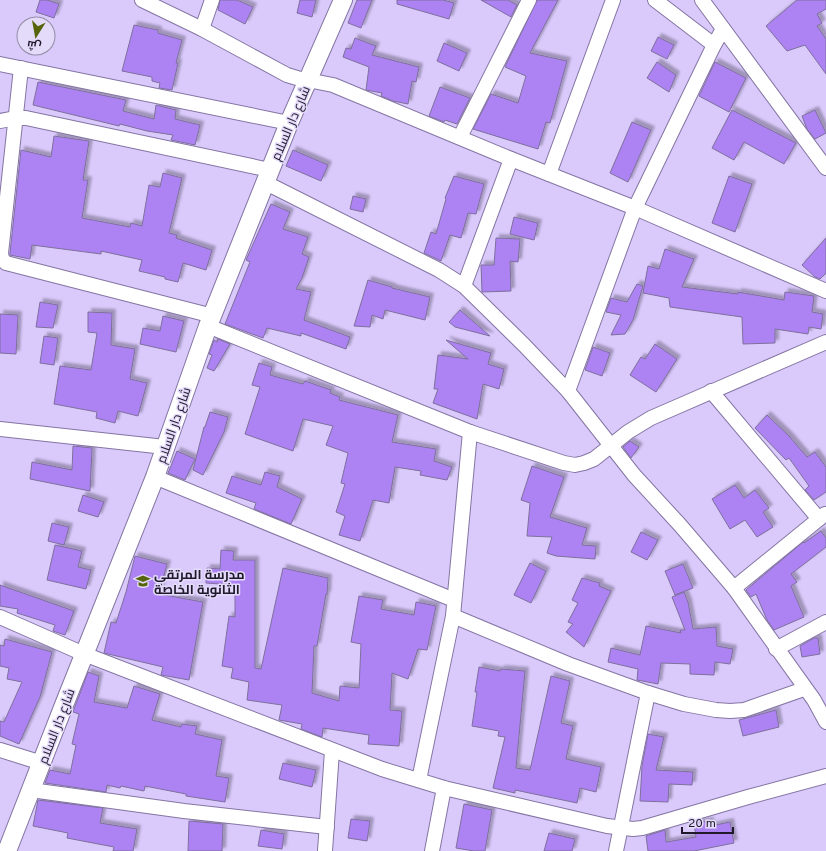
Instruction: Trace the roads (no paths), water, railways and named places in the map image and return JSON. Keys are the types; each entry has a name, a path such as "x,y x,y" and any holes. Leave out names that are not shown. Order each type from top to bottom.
{"street":[{"path":"142,0 202,29 287,75 333,85 634,208 826,291"},
{"path":"202,29 212,0"},
{"name":"شارع دار السلام","path":"8,851 84,654 155,477 210,321 289,123 343,0"},
{"path":"460,137 529,0"},
{"path":"549,174 613,0"},
{"path":"655,0 714,45"},
{"path":"702,0 826,168"},
{"path":"568,391 634,208 723,29"},
{"path":"0,64 289,123"},
{"path":"21,68 1,253 2,259 6,263 210,321 470,432 556,461 574,465 584,464 594,459 640,424 651,418 826,342"},
{"path":"0,121 26,118 268,177 439,270 464,286 524,344 568,391 634,475 680,525 734,588 804,689 820,698 826,722"},
{"path":"464,286 511,159"},
{"path":"711,391 822,516 734,588"},
{"path":"0,429 165,447"},
{"path":"419,780 453,616 470,432"},
{"path":"155,477 454,600"},
{"path":"453,616 568,664 648,693 684,704 730,711 744,710 804,689"},
{"path":"0,617 84,654 332,751 382,769 444,788 607,826 633,829 642,828 826,776"},
{"path":"776,649 826,622"},
{"path":"616,851 648,693"},
{"path":"0,750 42,763"},
{"path":"325,851 332,751"},
{"path":"432,851 444,788"},
{"path":"31,790 184,811 327,827"}],"place":[{"name":"مدرسة المرتقي الثانوية الخاصة","path":"143,581"}]}
